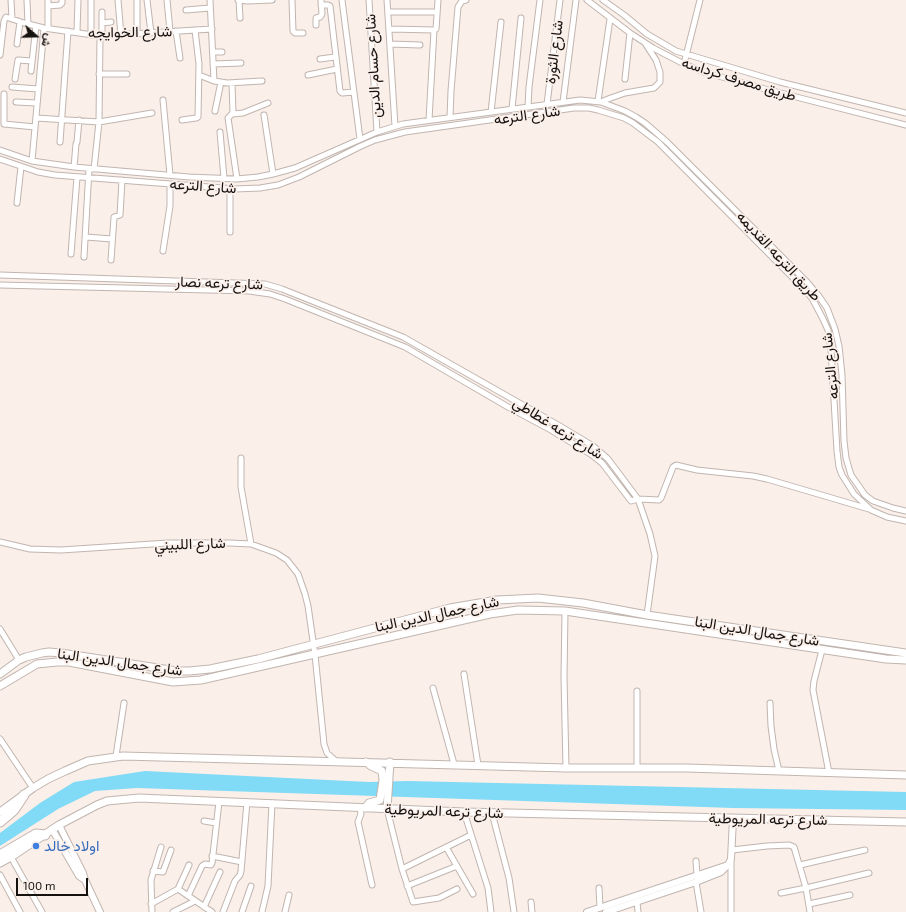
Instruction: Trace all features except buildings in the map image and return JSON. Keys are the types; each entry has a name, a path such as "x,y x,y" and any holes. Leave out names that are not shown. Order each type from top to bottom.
{"highway":[{"path":"0,822 14,810 24,795"},
{"path":"5,855 36,834 48,832"}],"main road":[{"name":"شارع جمال الدين البنا","path":"0,674 19,660 42,653 55,652 161,669 189,671 210,669 258,659 450,608 497,600 538,598 583,603 647,615 906,654"},
{"name":"شارع جمال الدين البنا","path":"0,686 37,664 57,662 69,662 173,682 202,680 490,614 518,610 565,611 822,650 886,659 906,660"},
{"path":"0,812 48,778 88,761 116,756 142,755 336,762 390,762 566,768 637,768 906,775"},
{"path":"366,762 370,766 382,771 387,809"},
{"path":"385,798 390,771 390,762"},
{"name":"شارع ترعه المريوطية","path":"48,832 79,814 107,801 139,798 492,813 906,822"},
{"path":"363,808 369,803 385,798"},
{"path":"0,862 5,855"}],"street":[{"path":"0,55 4,21 6,17 12,19 11,0"},
{"path":"27,0 28,24"},
{"path":"32,161 38,89 48,3 60,5 62,0"},
{"path":"77,32 78,0"},
{"path":"91,0 91,35"},
{"path":"118,0 121,35"},
{"path":"137,0 137,34"},
{"path":"147,0 151,33"},
{"path":"167,0 170,32"},
{"path":"210,0 214,81"},
{"path":"240,18 239,0 272,0"},
{"path":"292,0 293,31 295,33 303,33"},
{"path":"342,0 360,139"},
{"name":"شارع حسام الدين","path":"368,0 376,132"},
{"path":"387,0 391,44 395,126"},
{"path":"429,120 434,30 436,29 438,0"},
{"path":"450,117 451,84 458,7 462,1 466,0"},
{"path":"528,107 529,87 540,0"},
{"name":"شارع الثورة","path":"547,104 560,0"},
{"path":"563,102 576,0"},
{"name":"طريق مصرف كرداسه","path":"586,0 610,19 646,43 684,64 704,72 906,125"},
{"name":"طريق مصرف كرداسه","path":"603,0 655,40 676,51 780,82 906,113"},
{"path":"684,64 700,0"},
{"path":"316,25 316,18 320,17 322,14 321,2 330,6 340,91 342,93 354,92"},
{"path":"186,10 210,8"},
{"path":"84,257 89,178 92,169 99,122 99,74 102,12"},
{"path":"388,12 437,12"},
{"path":"512,109 521,18"},
{"name":"شارع الخوايجه","path":"12,19 46,28 101,36 212,29"},
{"path":"600,102 610,19"},
{"path":"17,44 20,22"},
{"path":"102,23 110,22"},
{"path":"491,112 501,22"},
{"path":"31,71 36,26"},
{"path":"390,29 434,30"},
{"path":"182,120 198,118 199,75 195,30"},
{"path":"60,142 68,31"},
{"path":"176,31 180,58"},
{"path":"625,79 630,33"},
{"name":"شارع الترعه","path":"0,150 32,161 92,169 237,179 273,174 295,168 376,132 395,126 563,102 600,102 625,93 654,88 658,85 661,77 657,62 646,43"},
{"path":"391,44 420,45"},
{"path":"213,52 222,52"},
{"path":"657,62 659,56 665,54"},
{"path":"320,59 335,57"},
{"path":"15,79 18,60 32,62"},
{"path":"213,64 241,63"},
{"path":"308,76 337,69"},
{"path":"99,74 127,74"},
{"path":"199,75 214,81 232,84 262,81"},
{"path":"215,111 221,82"},
{"path":"232,84 232,114 228,118 237,179"},
{"path":"12,87 38,89"},
{"path":"4,94 4,124 35,127"},
{"path":"164,100 170,175"},
{"path":"589,108 590,101"},
{"path":"16,102 37,103"},
{"name":"طريق الترعه القديمه","path":"600,102 625,111 636,117 667,142 807,282 818,295 827,308 839,346 842,370 843,432 848,469 862,492 876,503 906,511"},
{"path":"232,114 243,113 268,104"},
{"name":"شارع الترعه","path":"0,159 38,172 55,175 230,189 260,188 278,184 319,168 361,146 405,132 574,108 589,108 624,118 658,142 807,292 828,330 832,349 838,461 842,475 854,494 871,510"},
{"path":"36,118 99,122 152,113"},
{"path":"264,115 273,174"},
{"path":"74,167 79,120"},
{"path":"220,132 224,178"},
{"path":"17,203 21,166"},
{"path":"71,254 77,177"},
{"path":"111,260 114,217 120,215 122,180"},
{"path":"163,252 170,206 170,184"},
{"path":"230,189 230,232"},
{"path":"86,237 112,239"},
{"name":"شارع ترعه نصار","path":"0,275 265,284 394,332 425,349"},
{"name":"شارع ترعه نصار","path":"0,285 256,292 285,299 396,343 421,356"},
{"path":"358,328 362,320"},
{"name":"شارع ترعه غطاطي","path":"425,349 593,446 608,459 638,499 650,534 654,553 647,615"},
{"name":"شارع ترعه غطاطي","path":"421,356 592,455 609,471 630,500 632,501 638,499"},
{"path":"836,432 843,432"},
{"path":"241,458 240,483 251,544"},
{"path":"638,499 659,500 674,466 676,465 697,470 767,479 871,510 887,517 906,521"},
{"name":"شارع اللبيني","path":"0,542 30,549 51,550 168,543 223,542 251,544 276,553 286,560 298,574 308,606 312,644 315,655 324,744 327,753 336,762"},
{"path":"565,611 564,677 566,768"},
{"path":"0,629 19,660"},
{"path":"822,650 813,690 829,773"},
{"path":"464,674 478,765"},
{"path":"433,688 454,764"},
{"path":"637,691 637,768"},
{"path":"116,756 124,703"},
{"path":"770,703 774,749 779,771"},
{"path":"0,739 33,788"},
{"path":"188,896 202,866 205,864 211,865 219,802"},
{"path":"223,912 235,881 240,875 246,802"},
{"path":"262,912 268,890 272,803"},
{"path":"363,808 358,822 372,884"},
{"path":"387,809 412,902 440,898 457,889"},
{"path":"464,812 488,888 491,912"},
{"path":"492,813 509,878 514,912"},
{"path":"731,912 729,862 732,850 733,819"},
{"path":"204,821 216,824"},
{"path":"59,825 83,873 100,912"},
{"path":"48,832 79,876 85,880"},
{"path":"402,869 471,835"},
{"path":"152,912 151,880 161,846"},
{"path":"732,850 767,846 792,846 796,850 806,888 810,912"},
{"path":"446,847 473,894"},
{"path":"153,871 163,872 171,850"},
{"path":"800,865 865,850"},
{"path":"5,855 42,912"},
{"path":"212,856 242,862"},
{"path":"696,861 697,875"},
{"path":"604,909 618,910 729,862"},
{"path":"587,912 604,909 671,887 696,882 716,874 729,862"},
{"path":"151,904 178,889 188,865"},
{"path":"407,886 457,866"},
{"path":"204,907 220,872"},
{"path":"781,893 869,873"},
{"path":"0,875 20,912"},
{"path":"696,882 701,912"},
{"path":"242,912 251,886"},
{"path":"599,888 604,909"},
{"path":"178,889 212,912"},
{"path":"285,912 289,895"},
{"path":"809,904 850,895"},
{"path":"173,912 195,901"},
{"path":"531,902 532,912"},
{"path":"637,902 638,912"}],"water":[{"path":"145,771 369,782 407,781 906,792 906,810 733,808 137,788 95,791 58,809 0,846 0,833 40,803 74,782"}],"place":[{"name":"اولاد خالد","path":"36,846"}]}
